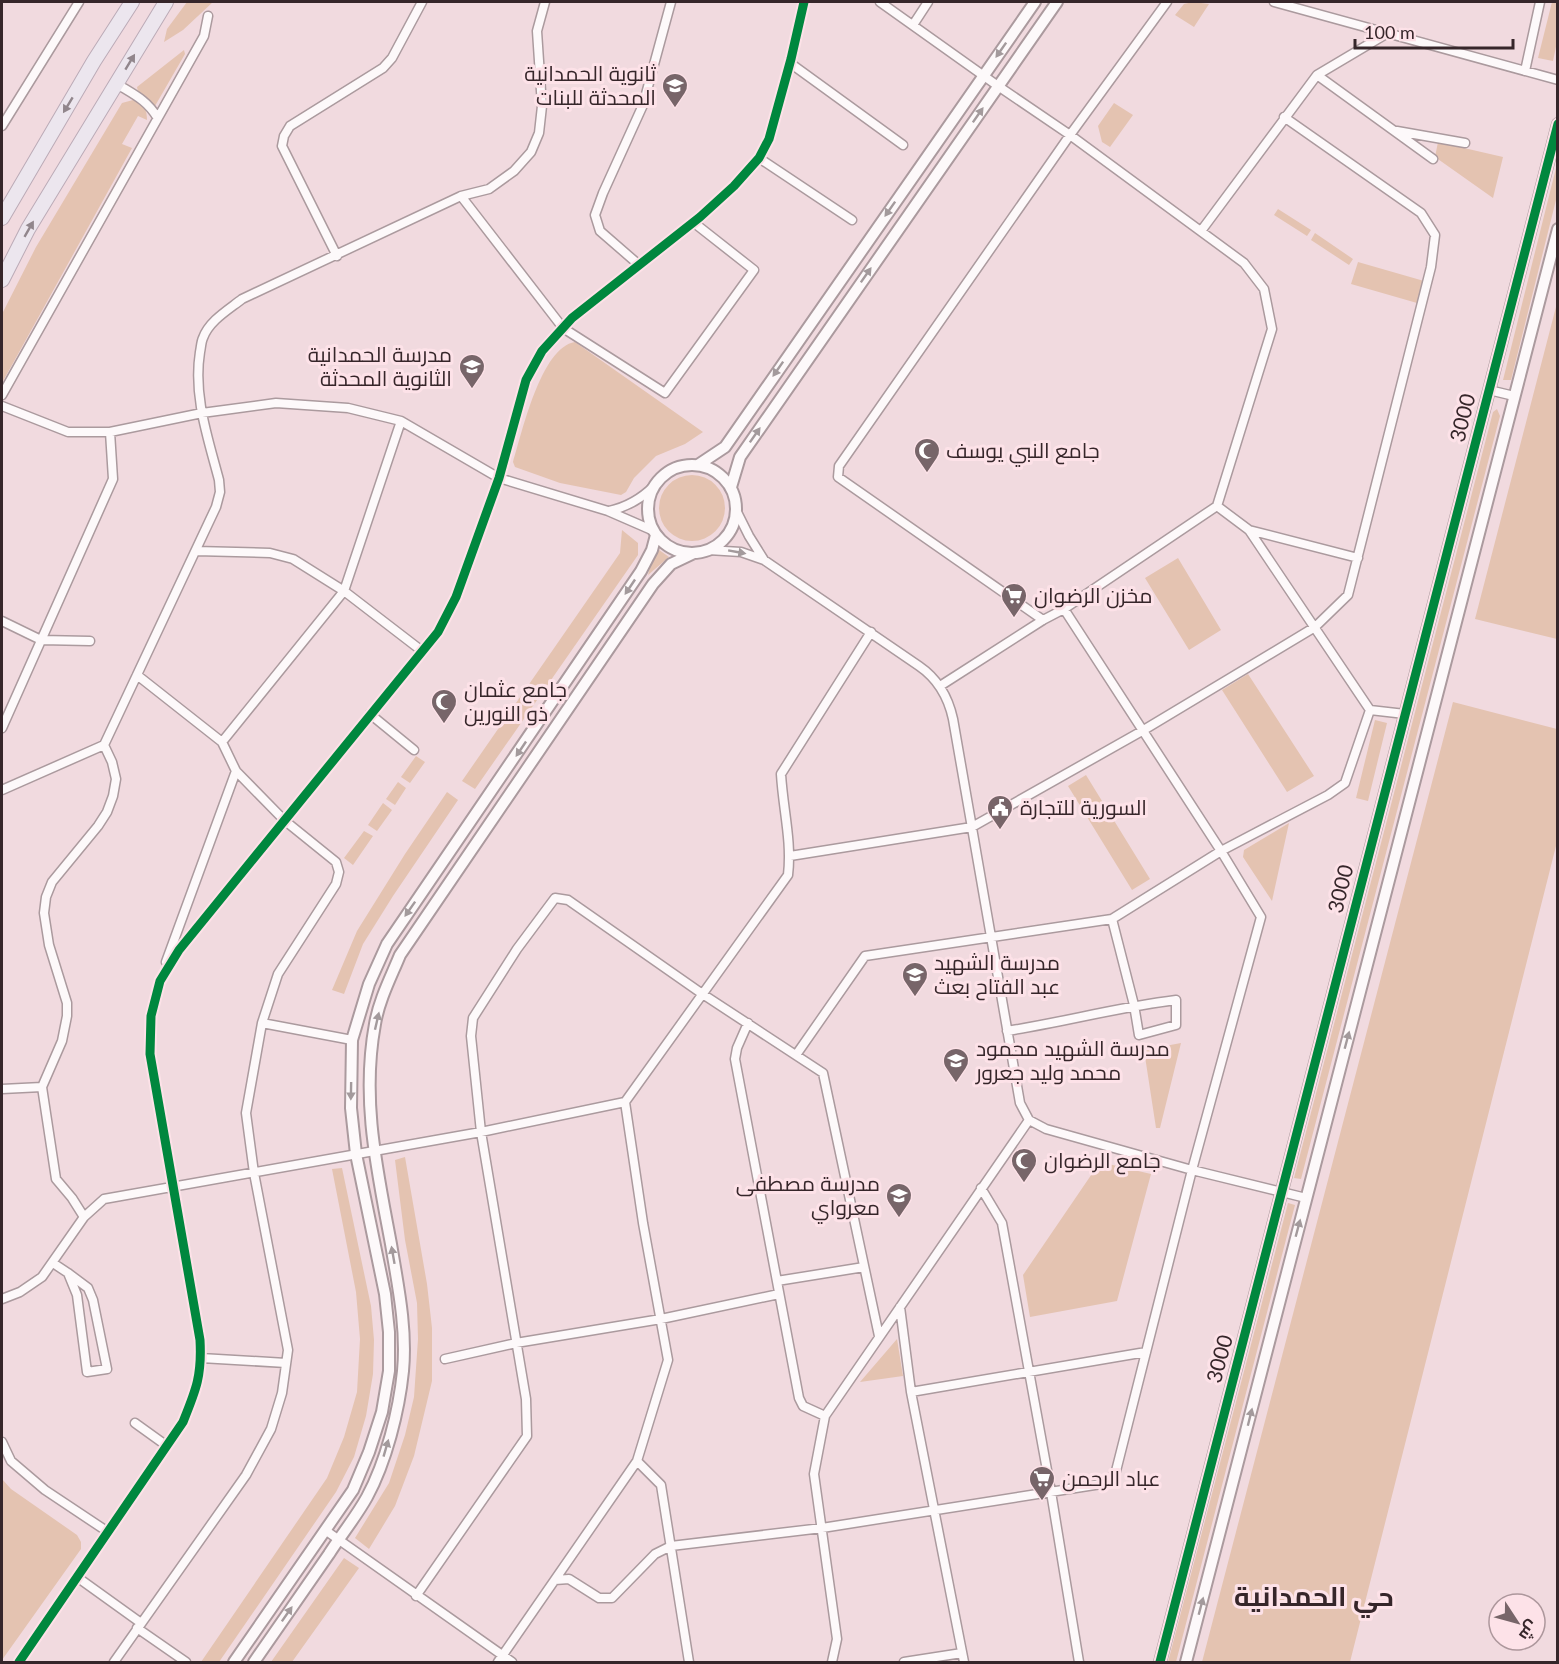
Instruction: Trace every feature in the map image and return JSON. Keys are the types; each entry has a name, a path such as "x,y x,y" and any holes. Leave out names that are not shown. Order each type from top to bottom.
{"highway":[{"path":"2,218 94,61 132,2"},
{"path":"2,280 28,229 166,2"}],"street":[{"path":"2,126 79,2"},
{"path":"337,256 282,146 284,136 290,126 383,68 392,58 423,2"},
{"path":"2,790 104,745 216,507 220,492 219,480 202,413 199,363 203,338 217,319 242,299 461,196 489,189 514,171 531,152 539,133 542,106 537,31 546,2"},
{"path":"638,264 600,231 595,215 643,105 671,2"},
{"path":"160,981 178,950 438,632 456,597 499,478 526,380 542,351 572,318 693,222 734,186 759,158 769,139 804,2"},
{"path":"880,2 1070,135 1244,263 1264,289 1272,329 1217,506 1064,609 940,686"},
{"path":"914,25 928,2"},
{"path":"698,465 724,447 1035,2"},
{"path":"731,487 740,457 1057,2"},
{"path":"1043,620 838,477 839,466 1070,135 1167,2"},
{"path":"1274,2 1557,80"},
{"path":"1525,71 1540,2"},
{"path":"2,394 204,36 208,16"},
{"path":"1202,231 1317,75 1386,34"},
{"path":"790,63 903,145"},
{"path":"1317,75 1433,159"},
{"path":"122,87 141,98 157,117"},
{"path":"790,856 972,827 1142,731 1315,627 1348,595 1431,267 1435,235 1421,213 1284,117"},
{"name":"3000","path":"1160,1662 1557,124"},
{"path":"1393,130 1465,143"},
{"path":"759,158 852,220"},
{"path":"461,196 563,328 665,393 753,270 693,222"},
{"name":"3000","path":"1186,1662 1557,229"},
{"name":"3000","path":"1489,390 1514,396"},
{"path":"2,406 68,432 110,432 202,413 276,403 348,408 401,421 499,478 608,511 655,533 673,549 694,553"},
{"path":"222,742 344,591 401,421"},
{"path":"2,728 113,479 110,432"},
{"path":"608,511 629,505 673,468 698,465 711,469 723,476 731,487 736,510 764,560"},
{"path":"234,1662 353,1490 382,1412 388,1371 389,1332 385,1294 356,1154 351,1108 352,1040 369,984 387,944 641,571 655,533 647,509 654,486"},
{"path":"1217,506 1250,530 1370,710 1405,714"},
{"path":"708,550 728,535 734,523 736,510"},
{"path":"1250,530 1358,558"},
{"path":"254,1662 367,1497 384,1457 396,1414 403,1371 404,1331 400,1294 369,1115 370,1069 375,1022 400,955 652,584 672,564 694,553 708,550 741,552 764,560 927,672 940,686 951,710 1020,1102 1029,1120 1046,1129 1192,1170 1306,1198"},
{"path":"196,551 270,554 293,559 344,591 422,651"},
{"path":"555,1580 569,1579 599,1598 612,1598 655,1554 671,1546 822,1528 1101,1484 1108,1482 1116,1471 1192,1170 1261,917 1221,851 1064,609"},
{"path":"2,621 41,640 90,641"},
{"path":"2,1299 20,1292 42,1277 84,1217 104,1198 481,1132 625,1102 788,875 789,833 782,800 781,774 871,632"},
{"path":"114,1662 246,1475 271,1429 282,1393 288,1350 254,1173 246,1113 262,1023 278,974 336,884 339,872 336,862 284,820 236,771 222,742 137,675"},
{"path":"795,1055 865,956 1112,919 1221,851 1328,795 1345,783 1370,710"},
{"path":"370,714 414,750"},
{"path":"84,1217 72,1197 56,1179 42,1087 62,1041 67,1016 67,1004 49,945 44,913 46,897 59,870 107,812 113,796 116,779 112,762 104,745"},
{"path":"19,1662 183,1422 198,1384 201,1358 200,1340 150,1054 151,1016 160,981 236,771"},
{"path":"442,863 457,873"},
{"path":"416,1596 527,1436 526,1399 481,1132 471,1036 473,1018 517,949 555,898 568,900 823,1073 879,1336"},
{"path":"1007,1031 1041,1026 1134,1005 1176,1000 1176,1025 1139,1035 1134,1005 1112,919"},
{"path":"262,1023 352,1040"},
{"path":"748,1023 737,1048 735,1059 798,1398 803,1406 825,1416"},
{"path":"2,1089 42,1087"},
{"path":"500,1659 637,1461 668,1360 643,1223 625,1102"},
{"path":"832,1662 837,1639 814,1474 825,1416 1029,1120"},
{"path":"981,1188 1002,1223 1079,1662"},
{"path":"53,1263 68,1273 88,1288 93,1300 107,1370 87,1372 77,1295 68,1273"},
{"path":"777,1281 864,1268"},
{"path":"445,1359 516,1342 661,1319 779,1294"},
{"path":"900,1307 911,1392 963,1658 904,1662"},
{"path":"911,1392 1146,1352"},
{"path":"201,1358 286,1363"},
{"path":"135,1423 167,1446"},
{"path":"2,1442 11,1461 45,1490 108,1532"},
{"path":"637,1461 661,1485 688,1662"},
{"path":"325,1530 500,1659 512,1662"},
{"path":"77,1577 186,1662"}],"shaded area":[{"path":"187,2 213,2 183,30 164,42 167,29"},
{"path":"1193,2 1209,4 1194,27 1175,15 1184,4"},
{"path":"1552,2 1558,2 1557,42 1553,61 1538,58"},
{"path":"184,50 185,54 155,106 138,92 137,87"},
{"path":"133,100 144,107 147,120 138,116 122,144 132,148 2,383 2,314 36,247 122,103"},
{"path":"1114,103 1133,115 1110,147 1102,142 1098,126"},
{"path":"1438,142 1503,157 1493,198 1435,157"},
{"path":"1557,164 1557,196 1511,380 1503,380"},
{"path":"1278,209 1311,230 1307,236 1274,215"},
{"path":"1315,233 1353,259 1349,265 1311,240"},
{"path":"1358,262 1424,281 1417,303 1351,284"},
{"path":"1557,303 1557,639 1475,619"},
{"path":"575,342 703,432 685,444 656,456 621,495 560,483 515,467 513,462 543,375 552,359 563,347"},
{"path":"1497,409 1500,416 1301,1179 1294,1178 1493,412"},
{"path":"686,475 698,475 716,484 723,495 725,508 723,521 716,532 705,539 686,541 673,536 664,527 659,514 659,502 664,489 673,480"},
{"path":"622,530 638,543 638,555 475,789 462,781 620,553"},
{"path":"655,547 669,557 648,575"},
{"path":"1178,558 1221,630 1189,650 1145,578"},
{"path":"1248,674 1314,776 1287,792 1222,690"},
{"path":"1453,702 1557,729 1557,842 1350,1662 1202,1662"},
{"path":"1375,720 1387,723 1368,801 1356,798"},
{"path":"416,756 425,762 410,783 401,777"},
{"path":"1086,775 1150,879 1132,890 1068,786"},
{"path":"398,782 406,788 395,805 386,799"},
{"path":"447,792 458,800 363,944 344,994 332,990 357,931"},
{"path":"383,803 392,810 377,831 368,825"},
{"path":"1289,823 1272,901 1243,857 1244,850"},
{"path":"364,831 373,836 353,865 344,858"},
{"path":"1181,1043 1160,1128 1156,1128 1144,1050"},
{"path":"405,1157 427,1284 432,1328 432,1381 414,1456 395,1506 369,1549 355,1538 389,1483 405,1435 414,1397 418,1339 417,1303 405,1240 395,1160"},
{"path":"1100,1162 1151,1174 1117,1301 1030,1317 1023,1275"},
{"path":"342,1168 371,1306 374,1340 373,1374 366,1416 354,1457 336,1492 219,1662 201,1662 327,1478 344,1437 357,1392 360,1339 356,1292 332,1169"},
{"path":"1288,1203 1295,1205 1176,1662 1168,1662"},
{"path":"897,1339 903,1376 860,1382"},
{"path":"2,1479 11,1489 77,1535 81,1542 81,1549 2,1660"},
{"path":"344,1558 359,1568 292,1662 271,1662"}],"cycle path":[{"path":"19,1662 183,1422 197,1382 200,1340 150,1054 151,1016 160,981 179,950 438,632 456,597 499,478 526,380 542,351 572,318 700,217 734,186 759,158 769,139 804,2"},
{"path":"1160,1662 1558,124"}],"place":[{"name":"ثانوية الحمدانية المحدثة للبنات","path":"675,109"},
{"name":"مدرسة الحمدانية الثانوية المحدثة","path":"472,390"},
{"name":"جامع النبي يوسف","path":"927,474"},
{"name":"مخزن الرضوان","path":"1014,619"},
{"name":"جامع عثمان ذو النورين","path":"444,725"},
{"name":"السورية للتجارة","path":"1000,831"},
{"name":"مدرسة الشهيد عبد الفتاح بعث","path":"915,998"},
{"name":"مدرسة الشهيد محمود محمد وليد جعرور","path":"956,1084"},
{"name":"جامع الرضوان","path":"1024,1184"},
{"name":"مدرسة مصطفى معرواي","path":"899,1219"},
{"name":"عباد الرحمن","path":"1042,1502"}],"district":[{"name":"حي الحمدانية","path":"1314,1597"}]}
